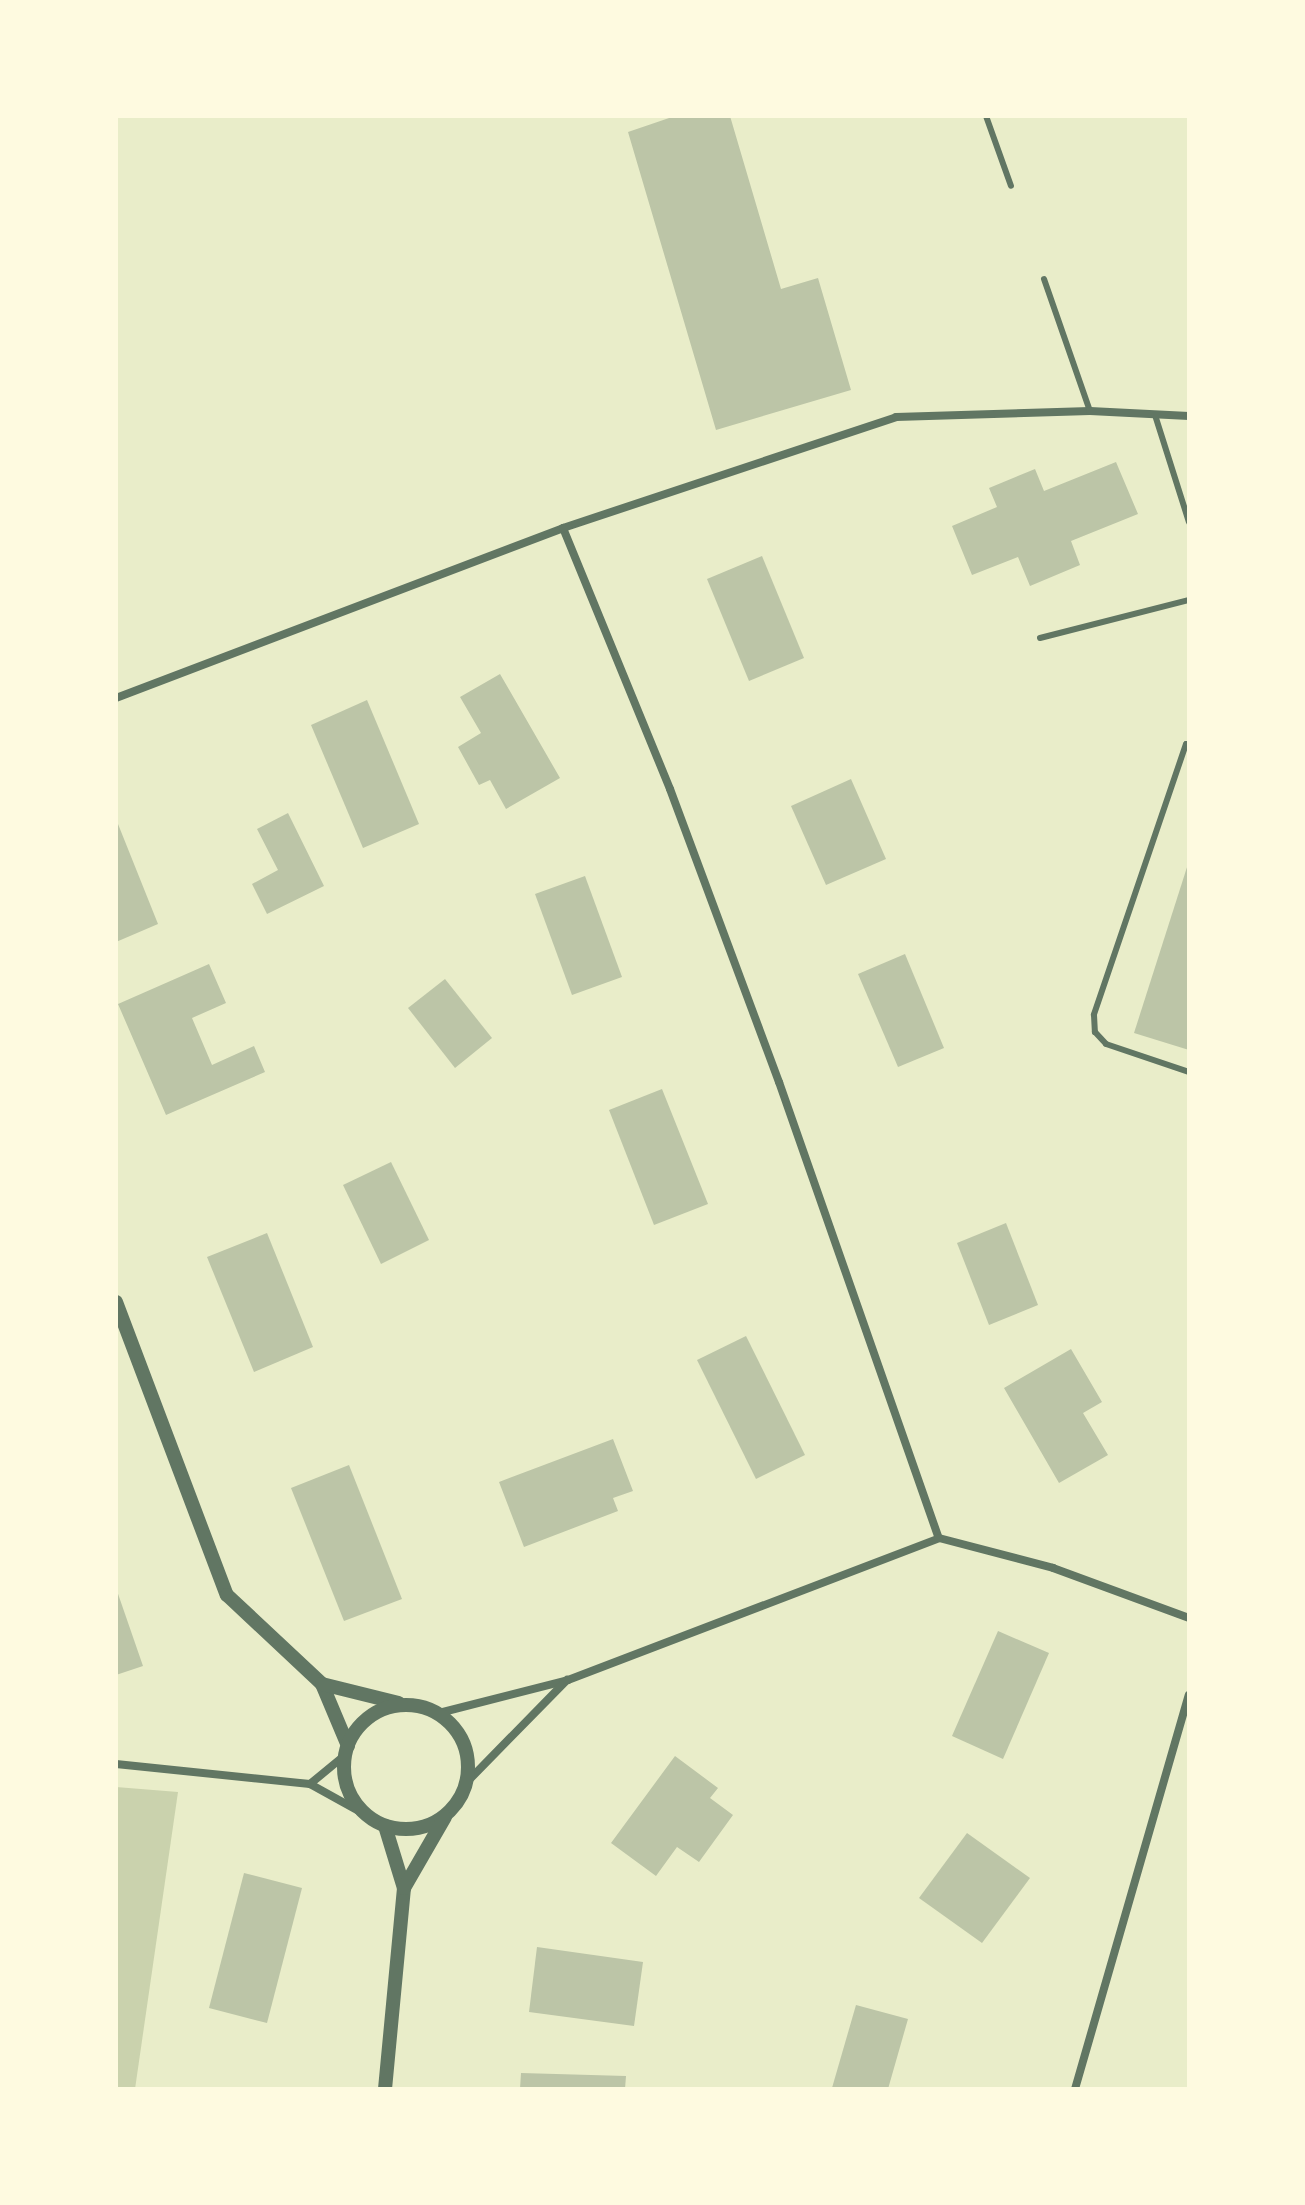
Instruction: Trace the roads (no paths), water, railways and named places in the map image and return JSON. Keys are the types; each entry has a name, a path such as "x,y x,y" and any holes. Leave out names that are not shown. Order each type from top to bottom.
{"street":[{"path":"116,698 563,528 896,417 1090,411 1189,416"},
{"path":"563,528 670,789 768,1052 939,1538"},
{"path":"116,1302 227,1595 322,1684 346,1751 344,1778 351,1798 366,1815"},
{"path":"439,1713 568,1680 939,1538 1053,1568 1189,1618"},
{"path":"467,1782 568,1680"},
{"path":"322,1684 421,1706 439,1713 454,1726 464,1743 469,1762 467,1782 404,1888"},
{"path":"1075,2089 1189,1695"},
{"path":"310,1784 346,1751 365,1719 382,1709 401,1704"},
{"path":"116,1764 310,1784 385,1826 406,1830 427,1826 446,1815"},
{"path":"385,1826 404,1888 385,2089"}],"lane":[{"path":"986,116 1011,186"},
{"path":"1044,279 1090,411"},
{"path":"1155,415 1189,522"},
{"path":"1040,638 1189,600"},
{"path":"1189,745 1186,744 1094,1015 1095,1032 1106,1044 1189,1072"}]}
